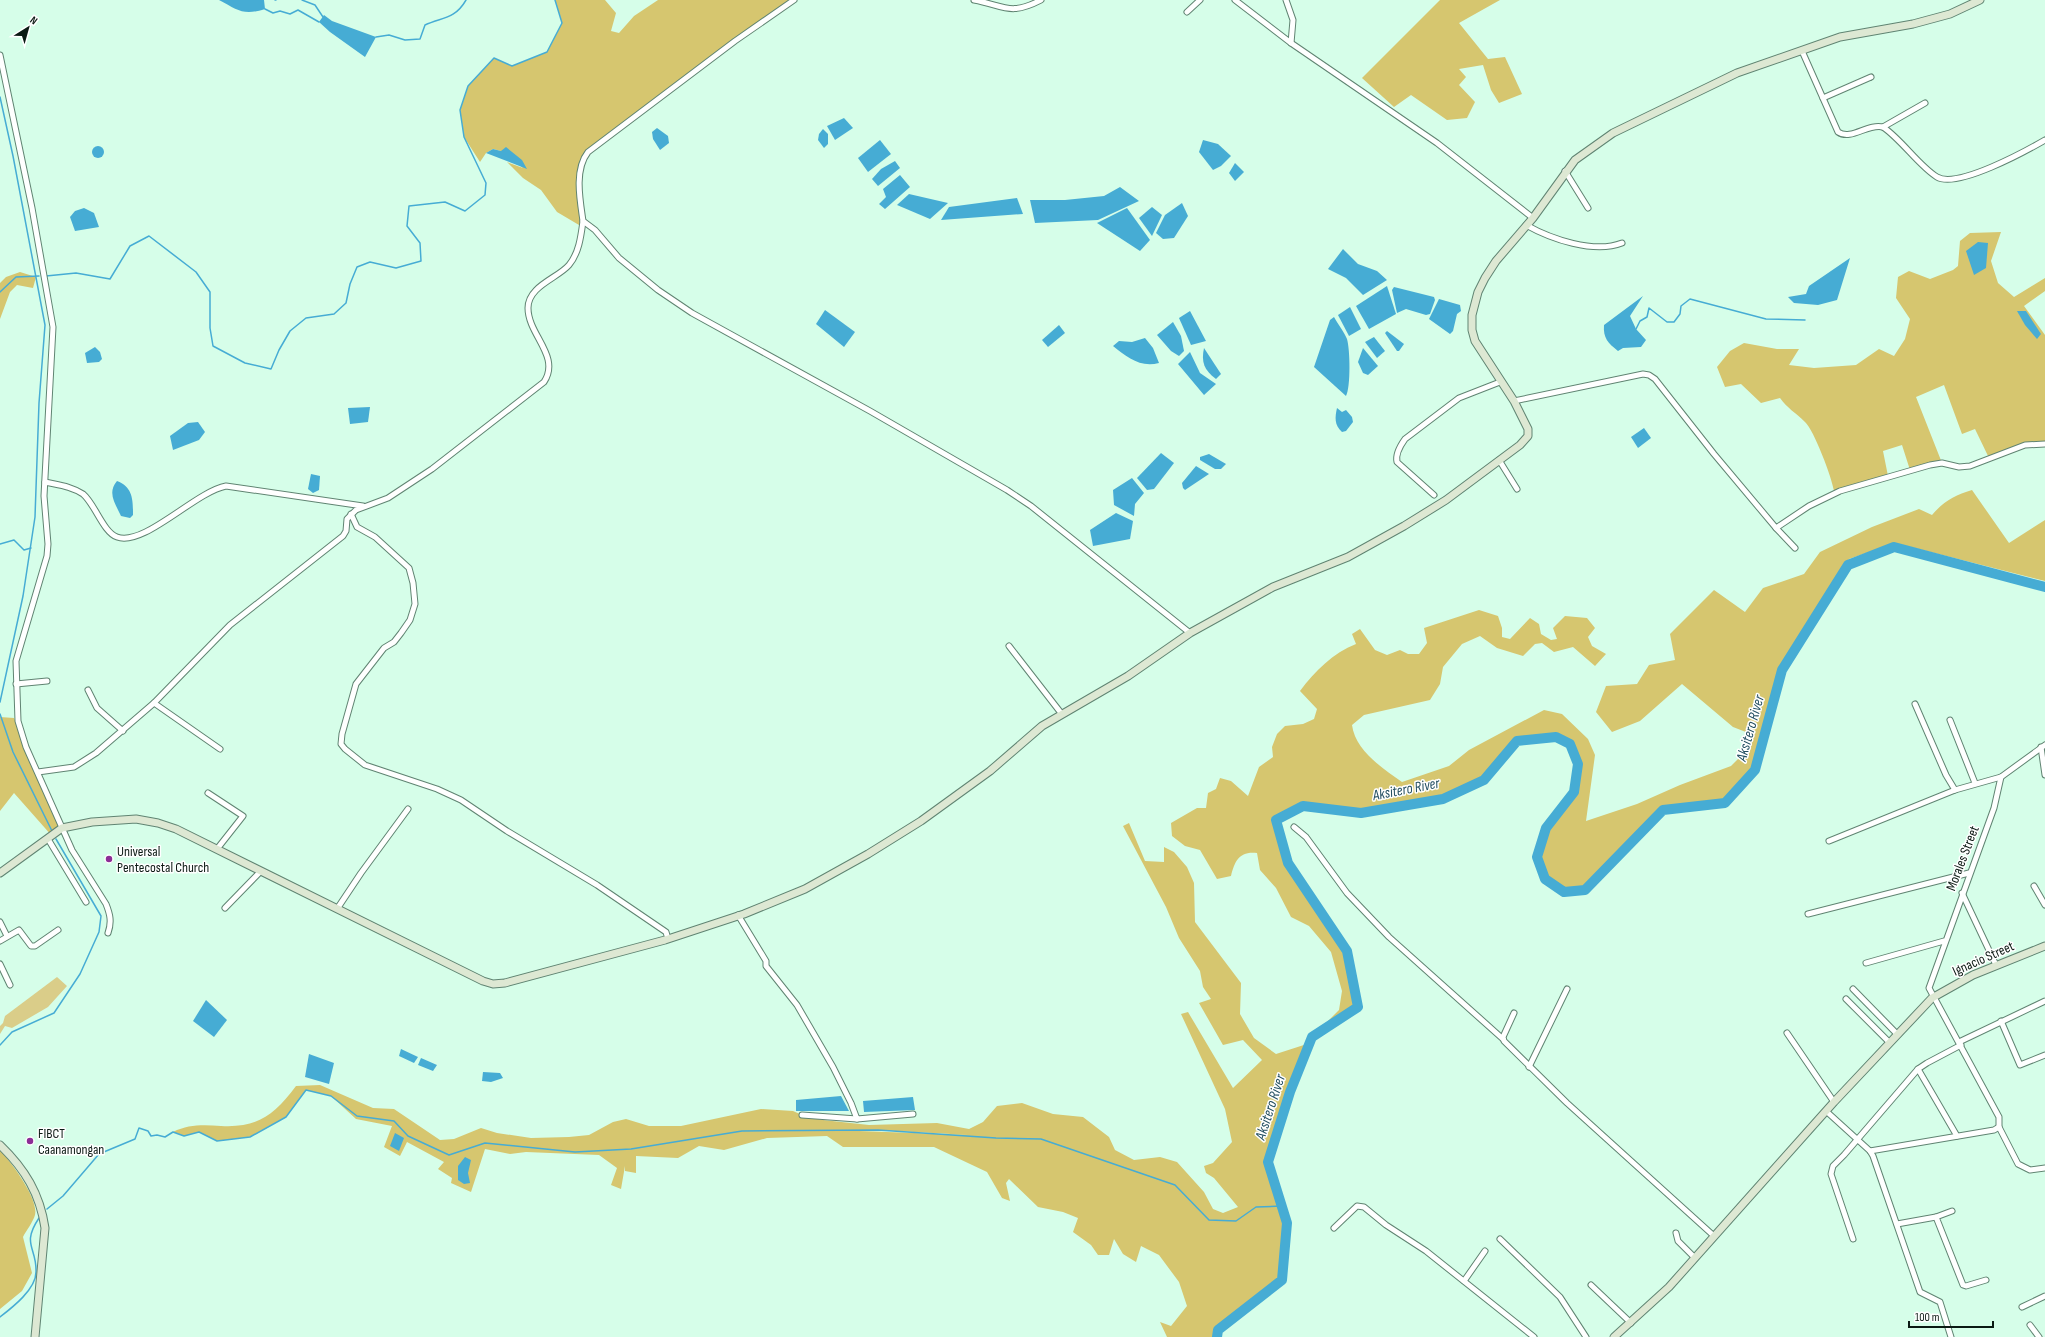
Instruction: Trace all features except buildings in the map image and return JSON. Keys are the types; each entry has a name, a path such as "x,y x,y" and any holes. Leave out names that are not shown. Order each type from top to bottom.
{"street":[{"path":"38,772 64,769 81,763 122,731 154,703 230,625 343,536 346,531 347,519 351,514 364,506 388,498 432,469 544,382 549,375 550,366 548,357 530,318 528,308 529,300 538,289 568,266 576,254 583,221 580,169 583,159 588,152 735,41 794,0"},
{"path":"974,0 1016,10 1026,8 1041,0"},
{"path":"1186,12 1200,0"},
{"path":"1235,0 1291,43 1436,143 1533,218"},
{"path":"1286,0 1293,20 1291,43"},
{"path":"0,873 62,828 92,822 145,820 176,829 483,981 494,984 505,983 668,939 738,916 805,888 868,854 921,821 984,775 1042,726 1128,676 1190,633 1228,610 1273,588 1348,557 1404,526 1446,500 1520,444 1528,436 1526,424 1514,401 1500,382 1475,341 1472,330 1472,315 1478,292 1485,278 1533,218 1565,171 1575,160 1613,133 1737,73 1840,37 1942,17 1963,10 1980,0"},
{"path":"1802,51 1838,132 1842,134 1847,135 1872,126 1883,127 1925,104"},
{"path":"0,55 32,208 52,328 44,509 48,544 47,556 16,661 16,712 20,728 38,772 76,858 106,904 110,913 111,925 108,933"},
{"path":"1823,98 1871,77"},
{"path":"1883,127 1937,177 1943,179 1950,179 1995,167 2045,140"},
{"path":"1565,171 1588,208"},
{"path":"583,221 595,230 619,258 658,290 692,313 877,415 1007,490 1031,506 1190,633"},
{"path":"1526,225 1556,239 1588,245 1604,247 1622,242"},
{"path":"1514,401 1643,374 1649,375 1655,379 1714,454 1776,528 1795,548"},
{"path":"1434,495 1398,462 1396,456 1400,446 1405,439 1459,398 1500,382"},
{"path":"1776,528 1809,506 1840,491 1930,465 1942,463 1959,467 1970,466 2025,445 2045,444"},
{"path":"1499,460 1517,489"},
{"path":"45,482 66,486 84,495 110,532 121,538 132,537 145,532 210,490 226,486 364,506"},
{"path":"351,514 357,527 375,537 409,568 413,583 415,604 410,620 402,633 394,642 384,648 356,684 342,734 342,744 345,749 365,765 438,790 461,800 507,831 627,904 664,931 668,939"},
{"path":"1009,646 1061,714"},
{"path":"16,684 46,681"},
{"path":"88,690 98,708 122,731"},
{"path":"154,703 220,749"},
{"path":"1915,704 1946,776 1954,790"},
{"path":"1950,720 1975,783"},
{"path":"1829,841 1954,790 2001,777 2043,746"},
{"path":"2043,746 2045,775"},
{"name":"Morales Street","path":"1932,998 1929,992 1929,983 1994,808 2001,777"},
{"path":"208,793 243,816 217,849"},
{"path":"337,909 361,873 408,809"},
{"path":"1294,827 1306,837 1347,893 1389,936 1503,1039 1566,1103 1714,1236"},
{"path":"48,839 86,902"},
{"path":"225,908 261,871"},
{"path":"1808,914 1969,872"},
{"path":"2034,886 2045,905"},
{"path":"1962,893 1996,965"},
{"path":"738,916 766,961 766,966 797,1005 833,1066 851,1103 857,1120"},
{"path":"0,922 7,936"},
{"path":"0,942 7,936 19,930 32,946 58,930"},
{"path":"1866,963 1944,941"},
{"name":"Ignacio Street","path":"1614,1337 1665,1291 1834,1102 1932,998 1963,980 1996,965 2045,946"},
{"path":"0,964 10,985"},
{"path":"1529,1067 1567,989"},
{"path":"1853,989 1897,1034"},
{"path":"1932,998 1960,1044 1999,1117 1999,1127 2018,1164 2030,1170 2045,1168"},
{"path":"1846,999 1889,1042"},
{"path":"1853,1239 1831,1171 1834,1164 1844,1155 1918,1069 2001,1021 2045,1001"},
{"path":"1503,1039 1514,1013"},
{"path":"2001,1021 2020,1065 2045,1056"},
{"path":"1787,1033 1834,1102"},
{"path":"1918,1069 1957,1136"},
{"path":"1826,1111 1856,1140 1870,1151 1920,1292 1940,1302 1951,1337"},
{"path":"802,1115 857,1120 913,1114"},
{"path":"1870,1151 1994,1130 1999,1127"},
{"path":"0,1144 25,1172 35,1191 42,1212 45,1228 35,1337"},
{"path":"1334,1228 1353,1208 1357,1206 1364,1207 1386,1225 1426,1251 1534,1337"},
{"path":"1897,1224 1936,1217 1952,1211"},
{"path":"1936,1217 1963,1285 1966,1286 1986,1280"},
{"path":"1676,1233 1678,1241 1695,1258"},
{"path":"1500,1239 1557,1294 1586,1337"},
{"path":"1464,1281 1485,1251"},
{"path":"1591,1286 1631,1323"},
{"path":"2022,1307 2045,1296"},
{"path":"2030,1325 2039,1337"}],"shaded area":[{"path":"555,0 605,0 616,13 611,31 619,33 634,16 658,0 794,0 588,152 580,169 583,221 579,225 557,212 541,190 523,178 507,162 523,168 501,151 493,149 486,153 480,162 464,137 460,110 468,86 494,58 512,66 547,52 562,23"},
{"path":"1440,0 1500,0 1459,23 1488,59 1505,57 1522,94 1499,103 1491,90 1483,65 1459,69 1466,77 1459,85 1475,102 1467,118 1447,120 1411,95 1394,107 1362,78"},
{"path":"2001,232 1991,261 1998,283 2014,297 2045,278 2045,291 2024,306 2045,335 2045,444 2039,443 1989,458 1975,429 1962,434 1944,385 1916,397 1942,463 1910,470 1902,445 1883,451 1888,476 1832,495 1834,491 1833,485 1818,444 1805,422 1780,398 1761,403 1741,384 1725,387 1717,367 1730,351 1744,343 1777,349 1799,349 1789,365 1814,368 1856,365 1879,349 1894,356 1905,339 1910,319 1896,298 1898,277 1909,271 1930,279 1953,270 1958,266 1960,241 1970,233"},
{"path":"20,272 36,277 33,288 17,285 10,292 0,319 0,283 6,277"},
{"path":"1972,490 2009,543 2045,520 2045,581 1895,543 1849,559 1779,667 1759,738 1755,770 1725,803 1663,810 1585,890 1564,892 1545,879 1537,857 1546,828 1574,792 1578,764 1570,744 1556,737 1517,741 1484,780 1443,799 1361,813 1303,806 1276,820 1288,863 1347,951 1358,1007 1312,1037 1339,1010 1342,991 1331,952 1309,926 1291,917 1276,888 1260,870 1257,853 1242,855 1236,862 1231,876 1217,879 1200,850 1185,846 1172,836 1171,823 1197,808 1206,808 1208,793 1216,789 1220,778 1231,781 1248,796 1259,767 1273,757 1272,747 1277,734 1285,726 1303,724 1314,719 1317,709 1300,691 1325,663 1340,652 1356,644 1352,634 1360,629 1375,650 1387,655 1400,650 1408,654 1419,654 1427,643 1424,628 1479,610 1498,616 1502,628 1502,637 1510,639 1530,618 1539,624 1541,634 1551,640 1557,639 1553,628 1565,616 1587,618 1595,628 1588,637 1592,646 1606,654 1595,666 1573,647 1554,652 1542,643 1535,644 1523,656 1497,648 1480,636 1462,644 1443,667 1440,684 1430,700 1364,715 1352,725 1358,743 1364,751 1379,765 1402,782 1449,766 1469,750 1544,710 1562,714 1588,739 1595,755 1586,821 1637,804 1680,785 1731,766 1749,748 1751,734 1733,727 1682,684 1640,721 1612,732 1596,712 1606,686 1637,684 1649,665 1675,660 1670,634 1714,590 1745,612 1763,588 1804,574 1820,552 1872,527 1919,509 1932,515 1950,499"},
{"path":"0,717 14,718 62,828 52,836 14,793 0,811"},
{"path":"1129,823 1145,861 1164,862 1164,847 1174,852 1187,867 1194,883 1195,922 1241,983 1240,1014 1254,1038 1276,1054 1310,1043 1268,1162 1287,1223 1282,1280 1218,1330 1217,1337 1167,1337 1160,1322 1171,1326 1187,1306 1179,1282 1159,1255 1141,1246 1136,1262 1123,1254 1114,1239 1109,1255 1098,1255 1091,1245 1073,1232 1078,1218 1063,1212 1038,1207 1009,1179 1006,1183 1010,1201 1002,1198 987,1172 934,1147 843,1147 827,1136 767,1138 724,1150 699,1146 678,1158 636,1156 636,1173 625,1171 625,1166 621,1189 611,1185 617,1168 599,1155 526,1152 510,1154 485,1149 471,1192 451,1183 452,1178 438,1169 444,1162 407,1142 400,1156 384,1147 392,1126 356,1119 331,1096 306,1090 286,1117 250,1137 217,1141 199,1132 184,1136 173,1132 191,1126 234,1126 255,1122 264,1118 280,1105 296,1086 320,1085 373,1108 394,1109 440,1140 454,1139 481,1128 497,1133 531,1138 569,1137 589,1135 613,1122 626,1119 649,1126 681,1126 761,1109 793,1111 802,1115 823,1120 869,1125 937,1123 969,1129 983,1122 997,1106 1022,1103 1053,1114 1083,1117 1109,1137 1115,1150 1134,1160 1160,1157 1177,1162 1204,1192 1213,1209 1223,1213 1238,1207 1214,1178 1206,1173 1204,1166 1213,1163 1232,1142 1225,1109 1181,1014 1188,1012 1233,1088 1262,1060 1243,1040 1223,1045 1199,1003 1211,999 1203,987 1200,971 1179,938 1166,907 1123,826","holes":["878,1130 969,1135 859,1131"]},
{"path":"57,977 67,986 48,1007 12,1028 5,1026 0,1034 0,1026 3,1023 5,1016"},
{"path":"0,1150 11,1163 29,1191 35,1208 35,1215 23,1237 32,1273 22,1291 0,1309"}],"water":[{"path":"219,0 264,0 265,9 246,12 236,9"},
{"path":"324,15 332,21 376,37 365,57 330,32 319,22"},
{"path":"844,118 853,128 835,140 827,126"},
{"path":"657,128 668,136 669,143 660,150 653,139 652,132"},
{"path":"823,129 828,134 828,144 824,148 818,140 819,134"},
{"path":"880,140 891,154 868,172 858,158"},
{"path":"1203,140 1218,144 1231,156 1221,166 1213,170 1199,152"},
{"path":"96,146 100,146 104,152 100,158 96,158 92,154 92,150"},
{"path":"506,147 522,160 527,169 486,153 493,149 501,151"},
{"path":"895,161 900,168 878,186 872,179 881,169"},
{"path":"1235,163 1244,172 1235,181 1229,173"},
{"path":"900,175 910,187 885,209 879,204 886,197 883,189"},
{"path":"1120,187 1139,201 1098,220 1035,223 1030,200 1065,200 1104,196"},
{"path":"909,194 948,203 930,219 897,205"},
{"path":"1017,198 1023,214 941,220 949,207"},
{"path":"1182,203 1188,216 1174,238 1163,239 1156,233 1165,215"},
{"path":"1152,207 1162,215 1152,236 1139,218"},
{"path":"84,208 94,213 99,227 75,231 70,217 75,211"},
{"path":"1127,208 1150,240 1140,251 1097,223"},
{"path":"1978,242 1988,243 1986,268 1974,275 1966,251"},
{"path":"1343,249 1358,264 1377,271 1387,280 1363,295 1346,278 1328,269"},
{"path":"1850,258 1837,300 1818,305 1794,303 1788,297 1806,294 1809,286"},
{"path":"1387,286 1396,314 1369,329 1356,306"},
{"path":"1394,287 1434,297 1435,300 1430,314 1426,315 1406,309 1397,313 1392,290"},
{"path":"1643,296 1630,316 1636,329 1646,340 1641,347 1623,348 1618,351 1605,337 1604,325"},
{"path":"1439,299 1460,305 1461,311 1457,314 1453,331 1450,334 1429,319"},
{"path":"1350,307 1361,329 1349,336 1338,315"},
{"path":"825,310 855,332 844,347 816,324"},
{"path":"1190,311 1206,341 1191,345 1179,318"},
{"path":"2017,311 2026,311 2041,334 2037,339 2025,325"},
{"path":"1334,317 1346,336 1348,344 1349,385 1346,396 1314,367 1330,320"},
{"path":"1173,322 1181,336 1184,351 1179,356 1171,351 1157,335"},
{"path":"1059,325 1065,333 1048,347 1042,340"},
{"path":"1387,331 1404,344 1399,351 1397,351 1385,333"},
{"path":"1374,337 1385,351 1377,358 1365,342"},
{"path":"1145,338 1153,348 1159,363 1140,363 1129,358 1113,346 1119,341 1132,342"},
{"path":"95,347 100,352 102,359 99,362 87,363 85,353"},
{"path":"1204,348 1221,374 1216,379 1204,365"},
{"path":"1363,348 1378,366 1368,375 1363,373 1358,362"},
{"path":"1190,352 1200,373 1216,384 1204,395 1178,364"},
{"path":"370,407 368,422 350,424 348,408"},
{"path":"1337,408 1342,412 1346,410 1352,417 1353,422 1346,431 1342,432 1336,424"},
{"path":"198,422 205,432 199,440 173,450 170,436 188,423"},
{"path":"1644,428 1651,438 1638,448 1631,437"},
{"path":"1161,453 1174,463 1154,489 1147,490 1137,478"},
{"path":"1209,454 1226,464 1221,469 1215,469 1200,460 1200,457"},
{"path":"1196,466 1209,474 1185,490 1182,483"},
{"path":"311,474 320,476 319,490 313,493 308,489"},
{"path":"1132,478 1144,493 1135,504 1134,516 1114,505 1113,490"},
{"path":"117,481 129,490 131,495 133,515 130,518 121,516 114,502 112,494 114,485"},
{"path":"1116,513 1133,521 1130,539 1093,546 1090,530"},
{"path":"206,1000 227,1020 214,1037 193,1021"},
{"path":"401,1049 418,1057 414,1063 399,1056"},
{"path":"309,1054 334,1063 329,1084 305,1077"},
{"path":"421,1058 437,1065 433,1071 418,1065"},
{"path":"483,1072 500,1073 503,1078 491,1082 482,1081"},
{"path":"841,1096 849,1111 796,1111 796,1100"},
{"path":"913,1097 915,1110 864,1112 863,1101"},
{"path":"395,1133 404,1138 399,1151 390,1146"},
{"path":"465,1157 471,1160 468,1173 470,1183 464,1184 458,1180 458,1166"}],"waterway":[{"path":"302,0 315,5 323,17"},
{"path":"376,37 389,35 405,40 420,39 425,25 453,14 466,0"},
{"path":"46,276 76,273 110,279 130,246 149,236 196,272 210,292 210,328 213,346 245,363 271,369 279,350 290,331 306,318 334,314 346,303 350,284 357,267 370,262 396,268 421,261 420,243 407,226 409,206 445,202 465,211 485,195 486,183 464,137 460,110 468,86 494,58 512,66 547,52 562,23 555,0"},
{"path":"265,9 273,13 280,11 290,14 298,10 319,22"},
{"path":"0,97 13,156 45,325 39,403 35,517 23,596 0,702"},
{"path":"0,292 16,277 39,276"},
{"path":"1636,329 1640,321 1647,317 1649,308 1667,322 1674,322 1680,314 1681,306 1690,299 1766,319 1805,320"},
{"path":"0,544 14,540 24,550 31,548"},
{"name":"Aksitero River","path":"1217,1337 1218,1330 1282,1280 1287,1223 1268,1162 1290,1092 1312,1037 1358,1007 1347,951 1288,863 1276,820 1303,806 1361,813 1443,799 1484,780 1517,741 1556,737 1570,744 1578,764 1574,792 1546,828 1537,857 1545,879 1564,892 1585,890 1663,810 1725,803 1755,770 1782,670 1848,565 1894,547 2045,587"},
{"path":"0,714 13,752 52,831"},
{"path":"0,1045 12,1032 54,1013 80,974 99,932 101,916 56,839"},
{"path":"47,1209 63,1196 99,1154 135,1139 139,1128 148,1131 151,1136 157,1135 165,1137 173,1132 184,1136 199,1132 217,1141 250,1137 286,1117 306,1090 331,1096 357,1116 394,1121 408,1136 449,1155 485,1143 575,1152 631,1149 742,1131 878,1130 996,1138 1041,1139 1175,1185 1209,1220 1236,1221 1256,1207 1282,1206"},
{"path":"0,1317 23,1297 32,1285 35,1278 36,1264 30,1240 31,1234 39,1218"}],"place":[{"name":"Universal Pentecostal Church","path":"109,859"},
{"name":"FIBCT Caanamongan","path":"30,1141"}]}
